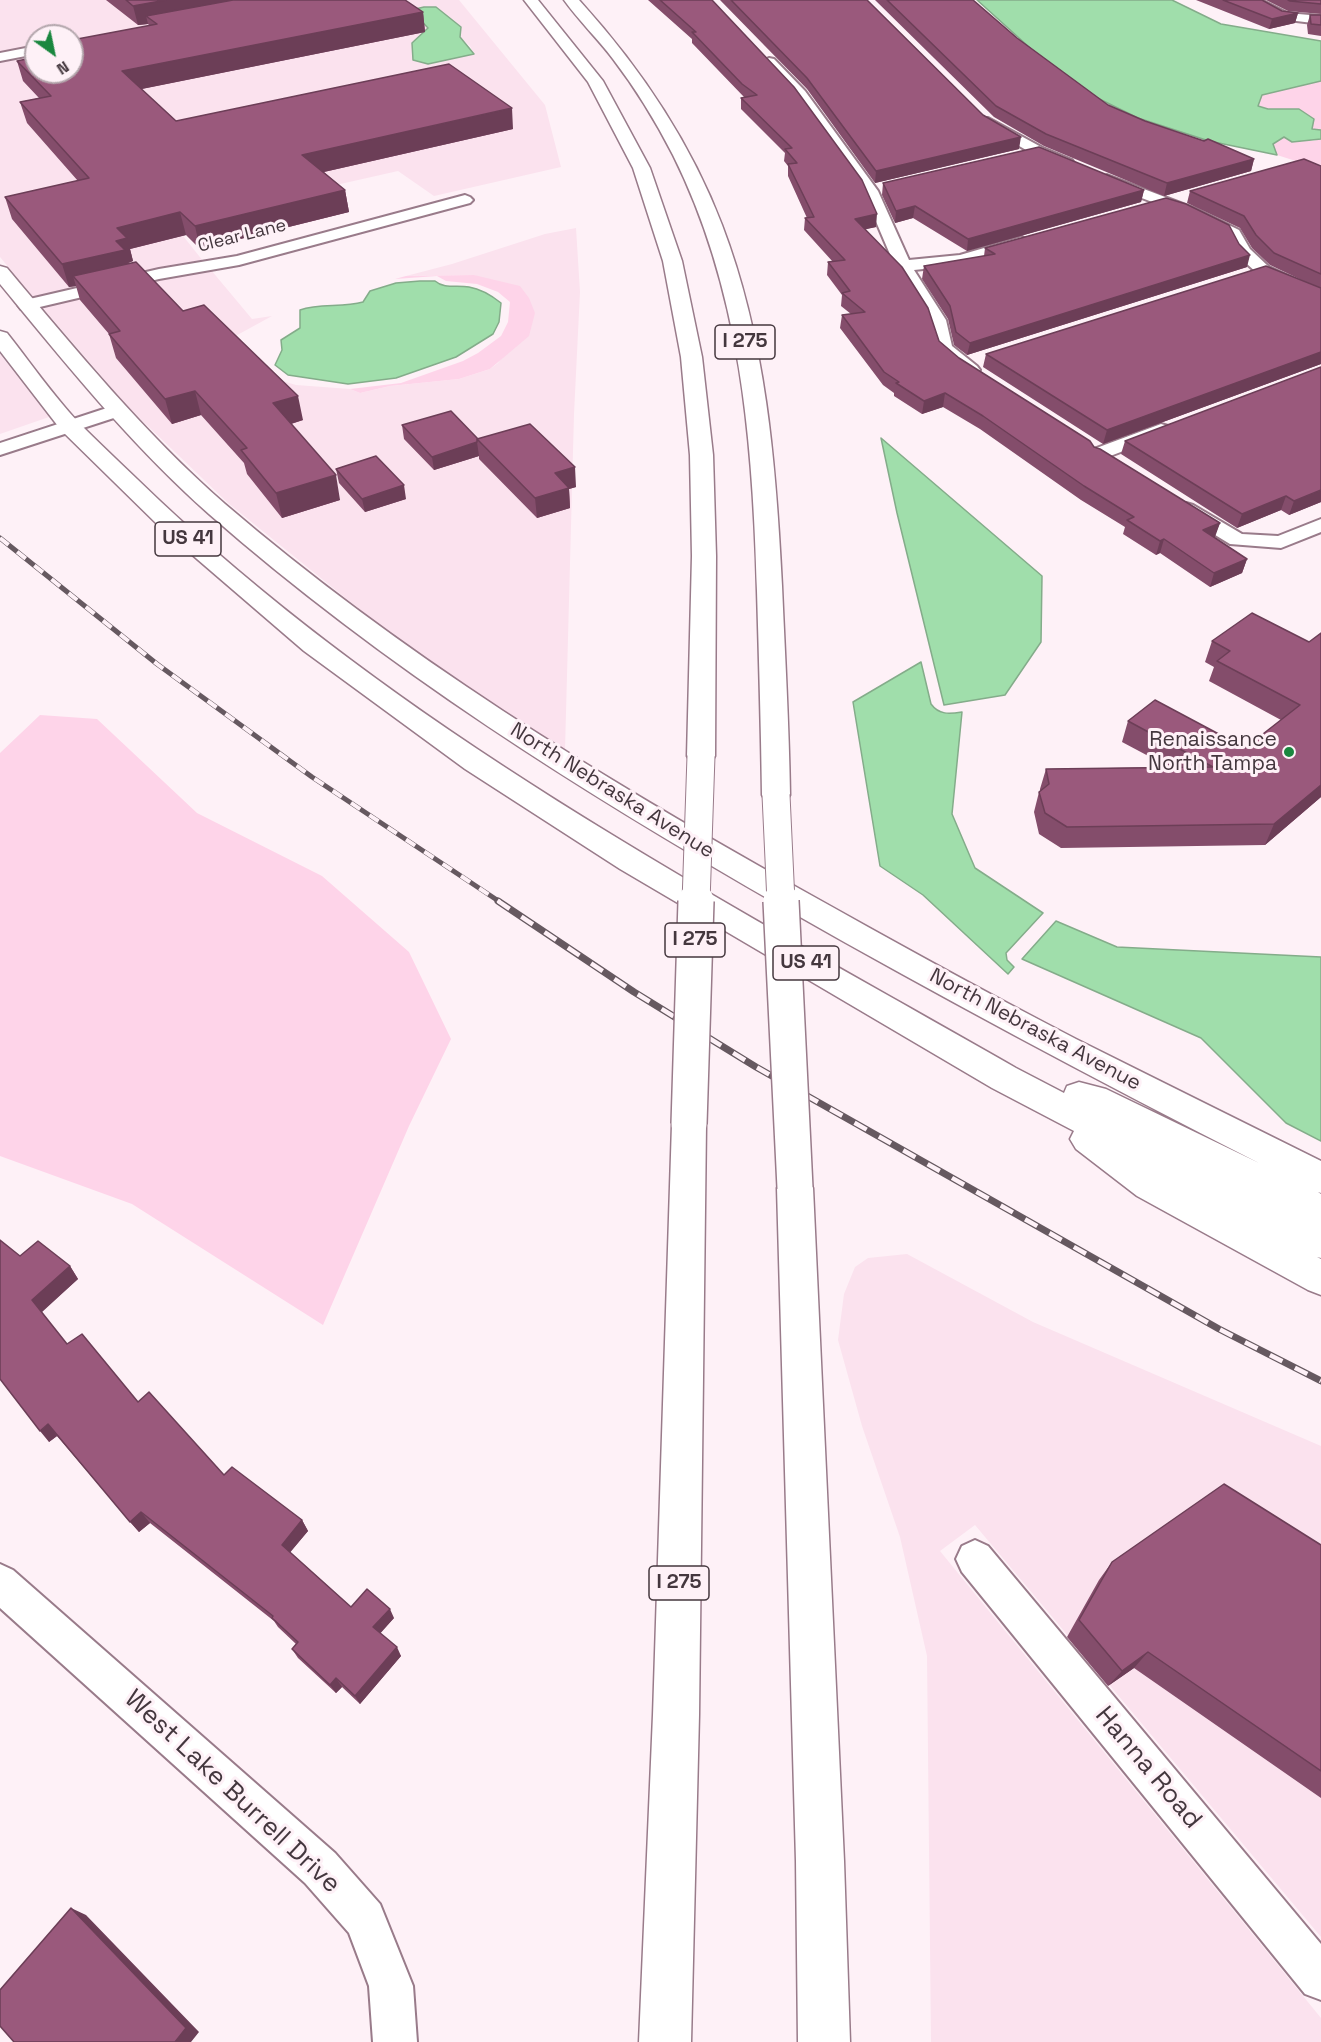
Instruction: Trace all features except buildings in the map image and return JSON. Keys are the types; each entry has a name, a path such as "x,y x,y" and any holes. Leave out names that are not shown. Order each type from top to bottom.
{"main road":[{"name":"I 275","path":"531,0 566,40 599,87 642,165 670,249 682,298 693,351 701,428 704,519 701,756 689,1124 675,1751 665,2042"},
{"name":"I 275","path":"571,0 629,69 675,143 706,209 725,260 736,305 753,381 763,460 795,1188 820,1861 824,2042"},
{"name":"North Nebraska Avenue","path":"0,272 116,411 216,508 358,623 452,691 568,766 694,843 874,944 1062,1047 1321,1178"},
{"path":"0,299 27,305"},
{"name":"US 41","path":"0,337 69,425 170,523 235,581 314,645 475,762 631,861 1004,1078 1321,1242"},
{"path":"1004,1078 1094,1099 1321,1211"},
{"path":"1004,1078 1150,1185 1321,1278"}],"street":[{"path":"1252,0 1284,16 1321,20"},
{"path":"759,51 800,94 876,190 903,266 937,320 944,348 983,378"},
{"path":"0,57 24,52"},
{"path":"980,114 988,122 1038,151 1161,202 1189,211 1233,233 1242,252 1263,270 1321,297"},
{"path":"1015,156 1038,151"},
{"path":"1138,209 1193,193"},
{"name":"Clear Lane","path":"27,305 159,274 239,260 292,244 465,200"},
{"path":"903,266 961,260 1039,238"},
{"path":"1241,277 1263,270"},
{"path":"964,365 986,358"},
{"path":"0,449 116,411"},
{"path":"1098,453 1176,424"},
{"path":"1079,441 1118,466"},
{"path":"1168,497 1237,540 1281,542 1321,525"},
{"name":"Hanna Road","path":"975,1559 1321,1978"},
{"name":"West Lake Burrell Drive","path":"0,1583 320,1868 365,1919 391,1986 395,2042"}],"shaded area":[{"path":"0,0 290,0 84,39 84,24 24,24 24,49 0,54"},
{"path":"322,0 459,0 545,105 561,167 434,196 398,171 172,222 203,261 34,298 0,257 0,60 24,56 24,84 84,84 84,69","holes":["436,7 461,27 460,37 470,46 474,54 428,64 421,33 428,28 418,16"]},
{"path":"977,0 1172,0 1221,24 1321,41 1321,81 1262,95 1258,106 1268,109 1299,109 1314,119 1312,129 1321,130 1321,139 1292,142 1284,137 1273,144 1277,155 1209,141 1138,118 1071,85"},
{"path":"436,7 461,27 460,37 474,54 428,64 413,60 412,43 428,28 411,10"},
{"path":"1321,81 1321,130 1312,129 1312,125 1299,109 1268,109 1258,106 1261,95"},
{"path":"1284,137 1313,141 1321,139 1321,169 1277,155 1273,144"},
{"path":"576,228 580,292 574,414 565,750 463,684 369,617 228,503 128,407 42,307 211,270 252,319 272,316 230,339 272,378 296,385 350,389 360,393 390,386 459,379 490,369 498,363 535,313 474,275 406,276 452,264 545,234"},
{"path":"474,275 520,286 529,298 535,313 529,336 490,369 459,379 390,386 360,393 350,389 401,383 463,361 501,336 508,322 510,302 498,292 477,284 446,281 437,276 395,279 406,276"},
{"path":"435,281 447,286 473,288 497,300 501,303 499,322 493,334 456,357 396,378 348,384 288,375 275,365 282,350 281,340 300,328 300,310 363,302 370,291 396,283"},
{"path":"0,354 49,417 0,434"},
{"path":"881,438 1042,576 1041,642 1005,695 944,705"},
{"path":"921,662 931,704 937,710 945,713 962,712 952,814 975,868 1043,913 1006,953 1007,960 1014,967 1008,974 923,895 880,866 853,702"},
{"path":"40,715 97,719 197,813 322,876 409,952 451,1039 409,1126 323,1325 132,1204 0,1156 0,753"},
{"path":"1056,921 1117,947 1321,957 1321,1141 1286,1123 1201,1038 1022,959"},
{"path":"907,1254 1033,1322 1321,1446 1321,1937 975,1525 940,1551 1321,2018 1321,2042 931,2042 927,1656 900,1537 862,1426 838,1340 844,1294 855,1267 868,1258"}],"railway":[{"path":"0,538 157,664 312,777 500,902"},
{"path":"498,901 634,992 756,1067 1219,1329 1321,1381"}],"place":[{"name":"Renaissance North Tampa","path":"1289,752"}]}
